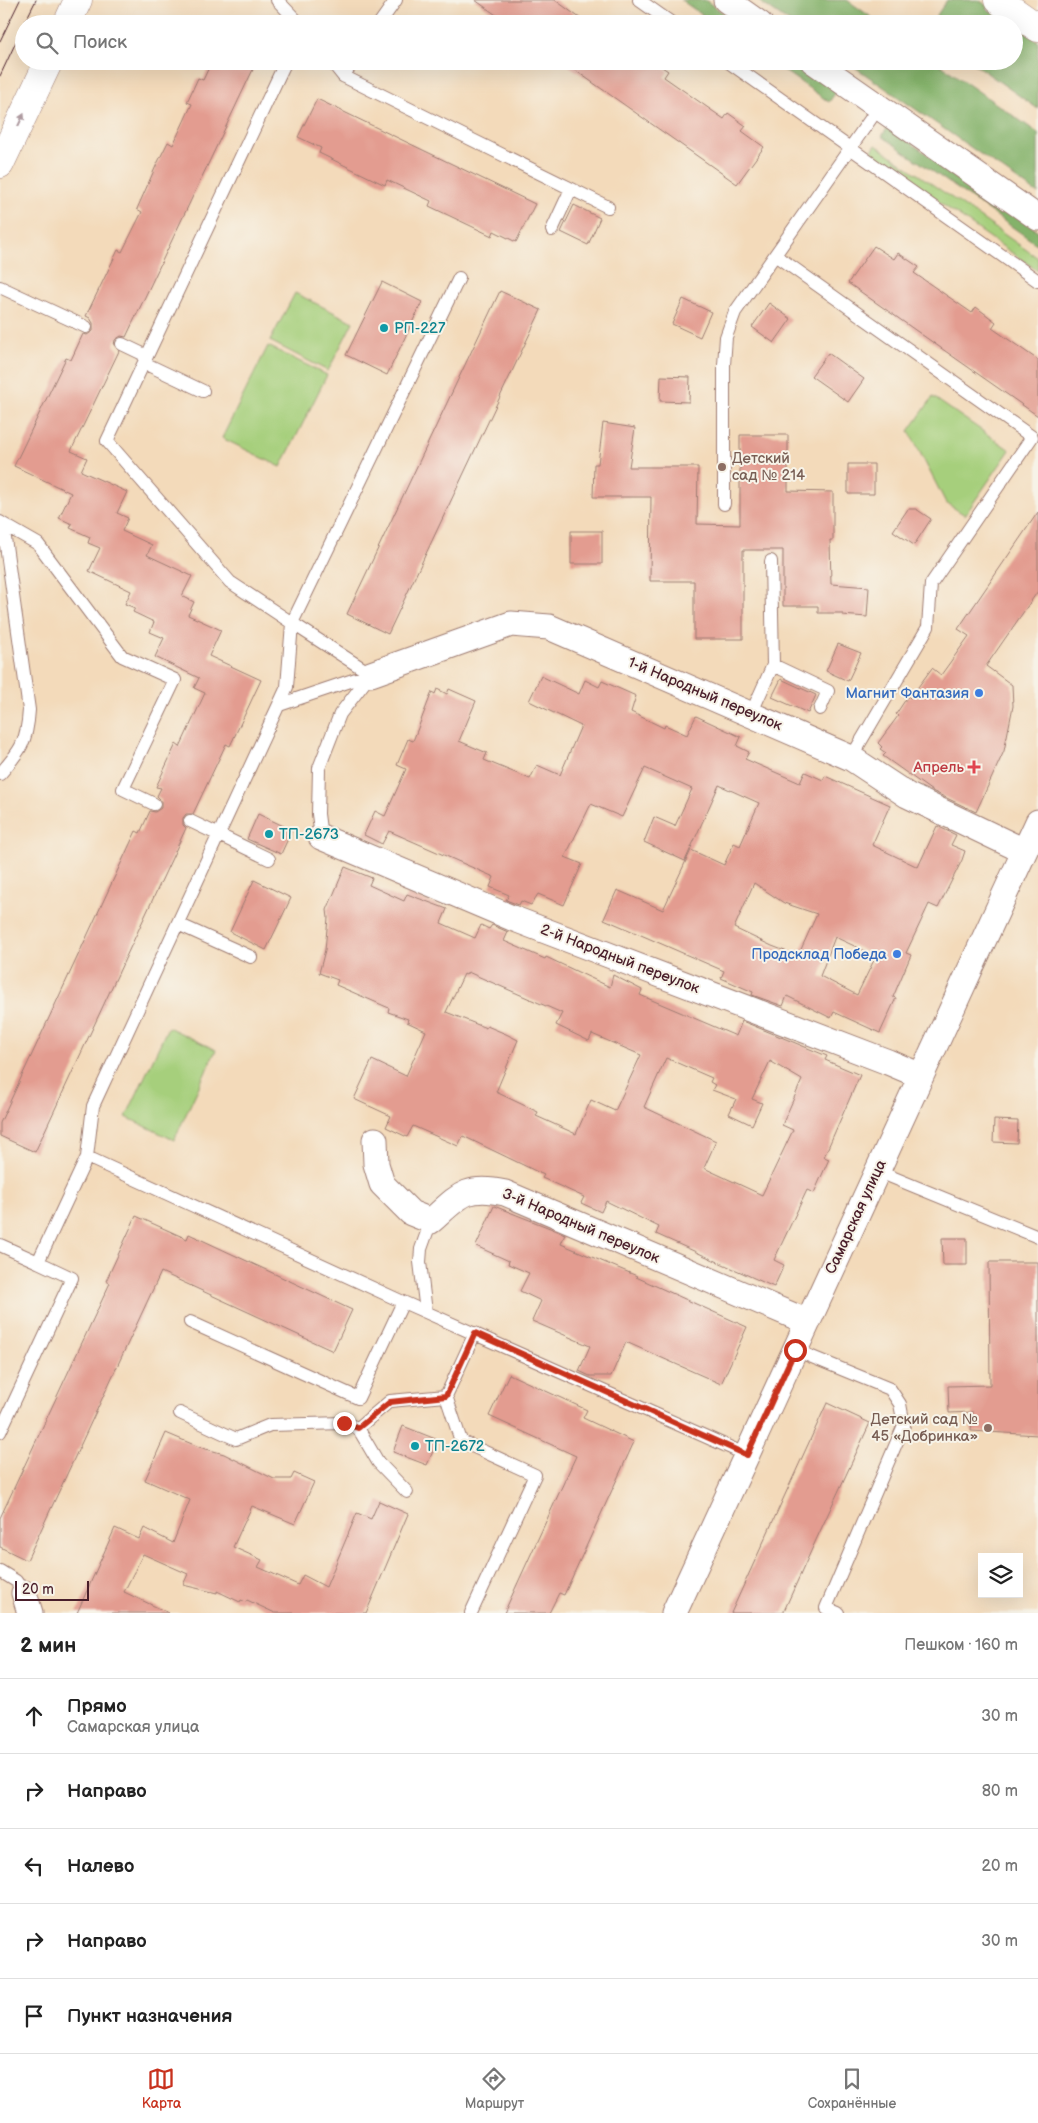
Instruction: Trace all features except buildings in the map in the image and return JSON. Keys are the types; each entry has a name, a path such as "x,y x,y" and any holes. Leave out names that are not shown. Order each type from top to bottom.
{"main road":[{"path":"71,15 78,0"},
{"path":"998,0 1019,15"},
{"path":"1023,18 1038,28"},
{"path":"0,164 45,70"}],"street":[{"path":"726,0 747,15"},
{"path":"826,70 1038,218"},
{"name":"1-й Народный переулок","path":"371,674 511,624 550,627 851,758 907,794 1024,851"},
{"name":"Самарская улица","path":"674,1613 1038,822"},
{"name":"2-й Народный переулок","path":"321,837 512,918 921,1076"},
{"path":"375,1140 376,1164 382,1184 411,1213 431,1221"},
{"name":"3-й Народный переулок","path":"431,1221 459,1196 474,1189 489,1189 505,1193 808,1322"}],"lane":[{"path":"277,0 291,15"},
{"path":"385,15 396,0"},
{"path":"639,0 660,15"},
{"path":"282,70 107,441 230,582 371,674"},
{"path":"338,70 343,76 608,207"},
{"path":"343,76 347,70"},
{"path":"740,70 1038,281"},
{"path":"724,504 724,365 726,337 735,312 879,107"},
{"path":"552,230 571,189"},
{"path":"775,255 1032,437 931,584 928,626 851,758"},
{"path":"38,1262 87,1156 93,1106 287,687 292,623 459,278"},
{"path":"0,288 86,327"},
{"path":"122,344 203,391"},
{"path":"0,774 23,745 28,730 29,710 2,523"},
{"path":"2,523 38,544 122,656 175,680 123,789 154,804"},
{"path":"751,714 772,666 771,561"},
{"path":"772,666 828,691 820,709"},
{"path":"279,705 371,674"},
{"path":"321,837 318,814 319,768 340,714 371,674"},
{"path":"190,821 269,859"},
{"path":"178,924 251,957"},
{"path":"87,1156 403,1302 747,1455"},
{"path":"877,1171 1038,1237"},
{"path":"426,1312 420,1262 421,1249 431,1221"},
{"path":"0,1245 72,1278 0,1432"},
{"path":"190,1322 358,1398 403,1302"},
{"path":"471,1613 535,1475 461,1441 446,1396 475,1333"},
{"path":"795,1350 890,1390 900,1404 904,1425 826,1608 838,1613"},
{"path":"358,1428 390,1402 446,1396"},
{"path":"180,1413 236,1439 270,1426 344,1423 358,1428 378,1462 407,1492"},
{"path":"0,1571 16,1581 27,1603"}],"green space":[{"path":"681,0 705,0 726,15 702,15"},
{"path":"757,0 847,0 868,15 779,15"},
{"path":"947,0 979,0 1000,15 937,15"},
{"path":"1023,30 1038,41 1038,109 983,70 1023,70"},
{"path":"783,70 807,70 837,91 829,102"},
{"path":"859,70 948,70 1038,133 1038,194"},
{"path":"888,127 1038,231 1038,245 882,136"},
{"path":"876,145 1038,258 1038,271 870,154"},
{"path":"295,293 353,322 328,371 270,341"},
{"path":"268,346 327,375 281,467 222,438"},
{"path":"933,397 1010,450 965,515 946,503 909,431"},
{"path":"168,1027 216,1050 174,1140 126,1117"}],"tram line":[{"path":"0,41 20,0"},
{"path":"28,15 36,0"},
{"path":"0,76 15,44"}],"place":[{"name":"РП-227","path":"384,328"},
{"name":"Детский сад № 214","path":"722,467"},
{"name":"Магнит Фантазия","path":"979,693"},
{"name":"Апрель","path":"974,767"},
{"name":"ТП-2673","path":"269,834"},
{"name":"Продсклад Победа","path":"897,954"},
{"name":"Детский сад № 45 «Добринка»","path":"988,1428"},
{"name":"ТП-2672","path":"415,1446"}],"route":[{"path":"344,1423 358,1428 390,1402 446,1396 475,1333 747,1455 795,1350"}]}
